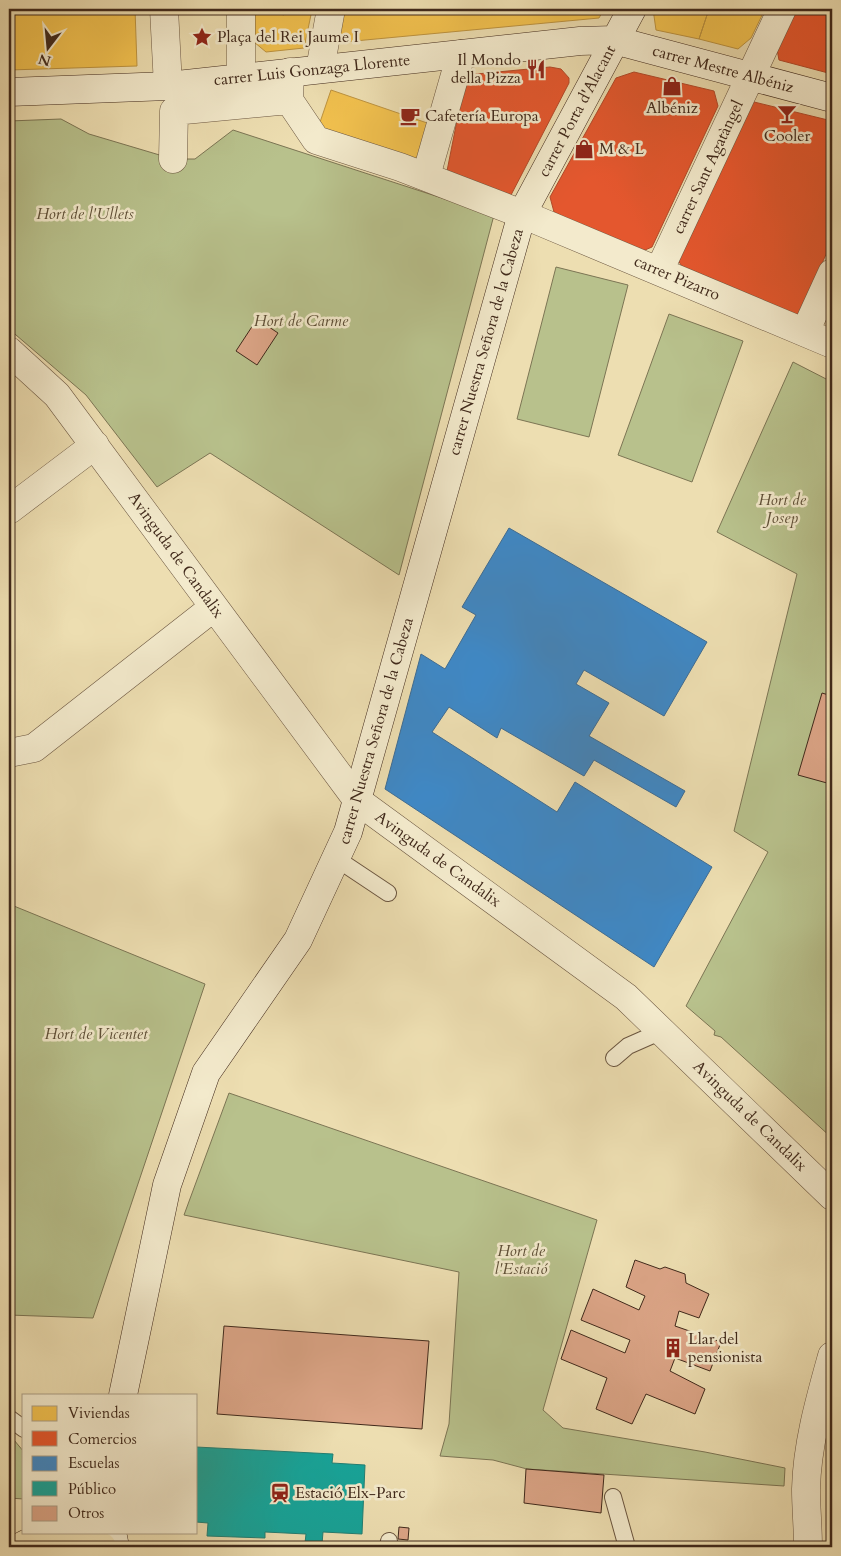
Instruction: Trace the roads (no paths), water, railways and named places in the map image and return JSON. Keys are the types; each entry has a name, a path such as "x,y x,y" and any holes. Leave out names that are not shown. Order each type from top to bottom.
{"highway":[{"path":"29,1542 66,1537 84,1540 102,1547"}],"street":[{"path":"164,9 168,86"},
{"path":"241,9 241,78"},
{"path":"320,69 331,9"},
{"name":"carrer Porta d'Alacant","path":"522,214 632,9"},
{"name":"carrer Sant Agatàngel","path":"660,271 782,9"},
{"name":"carrer Luis Gonzaga Llorente","path":"9,92 168,86 203,95 241,78 461,54 614,40"},
{"name":"carrer Mestre Albéniz","path":"614,40 832,98"},
{"path":"426,176 461,54"},
{"path":"173,159 174,111 203,95 289,100 290,72"},
{"name":"carrer Pizarro","path":"289,100 316,140 426,176 660,271 832,344"},
{"name":"carrer Nuestra Señora de la Cabeza","path":"123,1394 167,1186 206,1073 298,940 337,859 358,801 522,214"},
{"path":"805,332 832,272"},
{"name":"Avinguda de Candalix","path":"9,351 58,394 358,801 626,996 832,1196"},
{"path":"9,510 95,445"},
{"path":"9,753 34,748 214,607"},
{"path":"808,1547 806,1488 810,1449 818,1407 832,1356"},
{"path":"112,1534 115,1547"}],"lane":[{"path":"337,859 388,893"},
{"path":"614,1058 628,1046 662,1031"},
{"path":"9,1418 22,1428"},
{"path":"612,1497 627,1547"}],"place":[{"name":"Plaça del Rei Jaume I","path":"202,37"},
{"name":"Il Mondo della Pizza","path":"536,69"},
{"name":"Albéniz","path":"672,86"},
{"name":"Cooler","path":"787,114"},
{"name":"Cafetería Europa","path":"410,116"},
{"name":"M & L","path":"584,149"},
{"name":"Llar del pensionista","path":"673,1348"},
{"name":"Estació Elx-Parc","path":"280,1493"}],"park label":[{"name":"Hort de l'Ullets","path":"85,214"},
{"name":"Hort de Carme","path":"301,321"},
{"name":"Hort de Josep","path":"782,509"},
{"name":"Hort de Vicentet","path":"96,1034"},
{"name":"Hort de l'Estació","path":"521,1260"}]}
